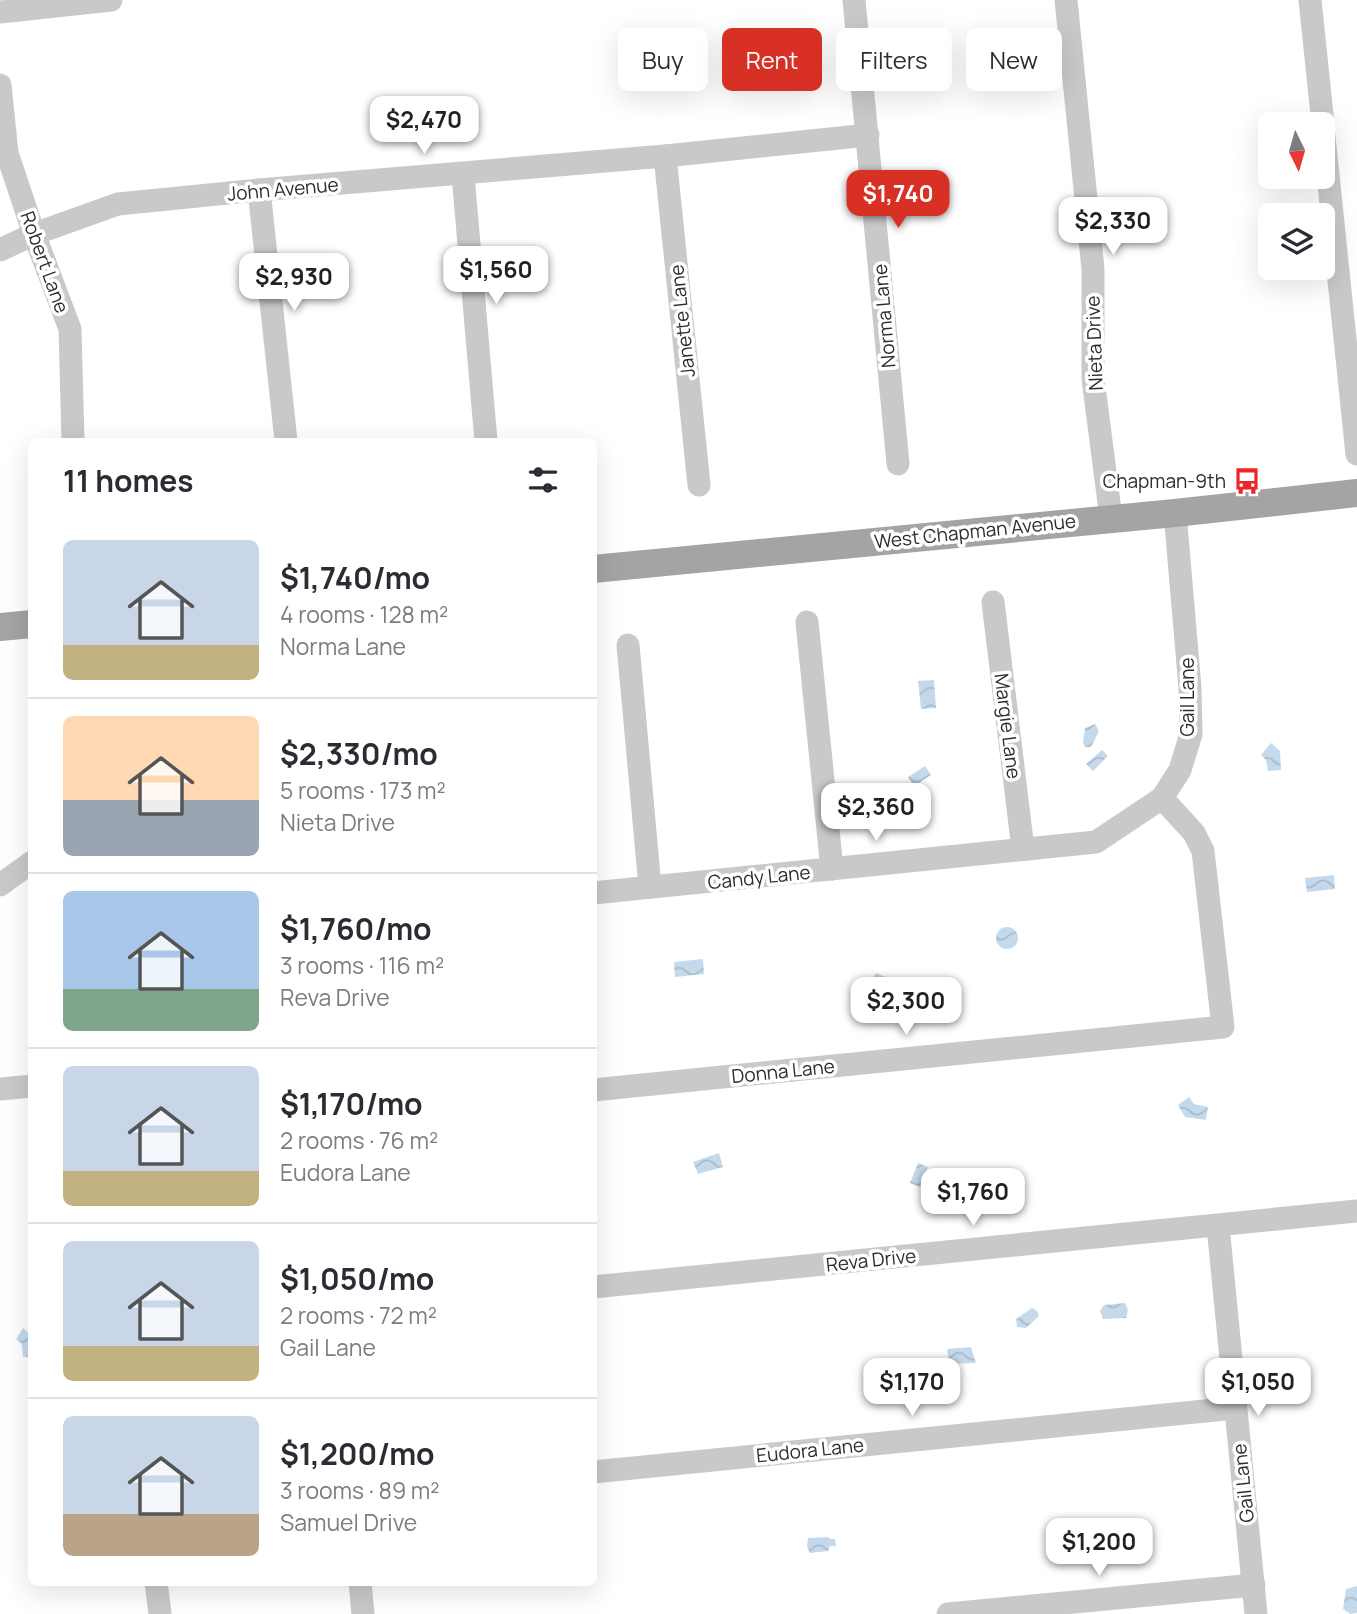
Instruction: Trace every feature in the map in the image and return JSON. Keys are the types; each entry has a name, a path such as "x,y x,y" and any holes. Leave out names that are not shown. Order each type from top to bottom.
{"main road":[{"name":"West Chapman Avenue","path":"597,569 1357,493"},
{"path":"0,626 28,624"}],"street":[{"path":"0,12 111,0"},
{"name":"Norma Lane","path":"854,0 898,464"},
{"name":"Nieta Drive","path":"1066,0 1093,269 1093,380 1111,518"},
{"path":"1310,0 1322,112"},
{"name":"Robert Lane","path":"0,85 7,153 70,329 73,438"},
{"name":"John Avenue","path":"0,250 34,234 118,204 259,190 463,175 868,135"},
{"name":"Janette Lane","path":"666,156 699,485"},
{"path":"463,175 486,438"},
{"path":"1330,189 1357,454"},
{"path":"259,190 286,438"},
{"name":"Gail Lane","path":"1162,798 1180,771 1191,734 1190,688 1175,513"},
{"name":"Margie Lane","path":"993,602 1023,849"},
{"path":"807,622 832,869"},
{"path":"628,645 650,887"},
{"name":"Candy Lane","path":"597,893 1096,842 1162,798"},
{"name":"Donna Lane","path":"597,1090 1223,1027 1203,851 1194,833 1162,798"},
{"path":"0,885 28,865"},
{"path":"0,1089 28,1086"},
{"name":"Reva Drive","path":"597,1286 1357,1211"},
{"name":"Gail Lane","path":"1217,1226 1256,1614"},
{"name":"Eudora Lane","path":"597,1472 1235,1408"},
{"path":"948,1614 1254,1585"},
{"path":"156,1586 160,1614"},
{"path":"360,1586 363,1614"}],"water":[{"path":"934,680 936,708 921,709 918,681"},
{"path":"1095,724 1099,731 1091,747 1085,747 1085,728"},
{"path":"1271,743 1280,751 1281,770 1268,771 1266,760 1261,755"},
{"path":"1102,750 1108,756 1093,771 1086,764"},
{"path":"925,766 931,775 914,786 908,777"},
{"path":"1334,875 1335,889 1307,892 1305,878"},
{"path":"1007,927 1015,930 1018,938 1015,946 1007,949 999,946 996,938 999,930"},
{"path":"703,959 704,974 675,977 674,962"},
{"path":"876,973 886,977 880,989 881,995 871,997 869,985"},
{"path":"1189,1097 1194,1104 1208,1107 1206,1120 1185,1117 1178,1105"},
{"path":"719,1153 723,1167 698,1174 693,1162"},
{"path":"918,1163 928,1167 920,1187 910,1183"},
{"path":"1125,1303 1128,1310 1126,1318 1103,1319 1100,1311 1104,1305"},
{"path":"1032,1308 1039,1316 1026,1328 1017,1327 1016,1319"},
{"path":"23,1328 28,1332 28,1357 23,1357 22,1344 16,1339"},
{"path":"971,1347 976,1363 949,1364 947,1349"},
{"path":"808,1538 835,1539 836,1546 830,1546 828,1551 810,1553 807,1547"},
{"path":"1357,1586 1357,1613 1350,1614 1343,1609 1346,1589"}],"place":[{"name":"Chapman-9th","path":"1247,481"}]}
